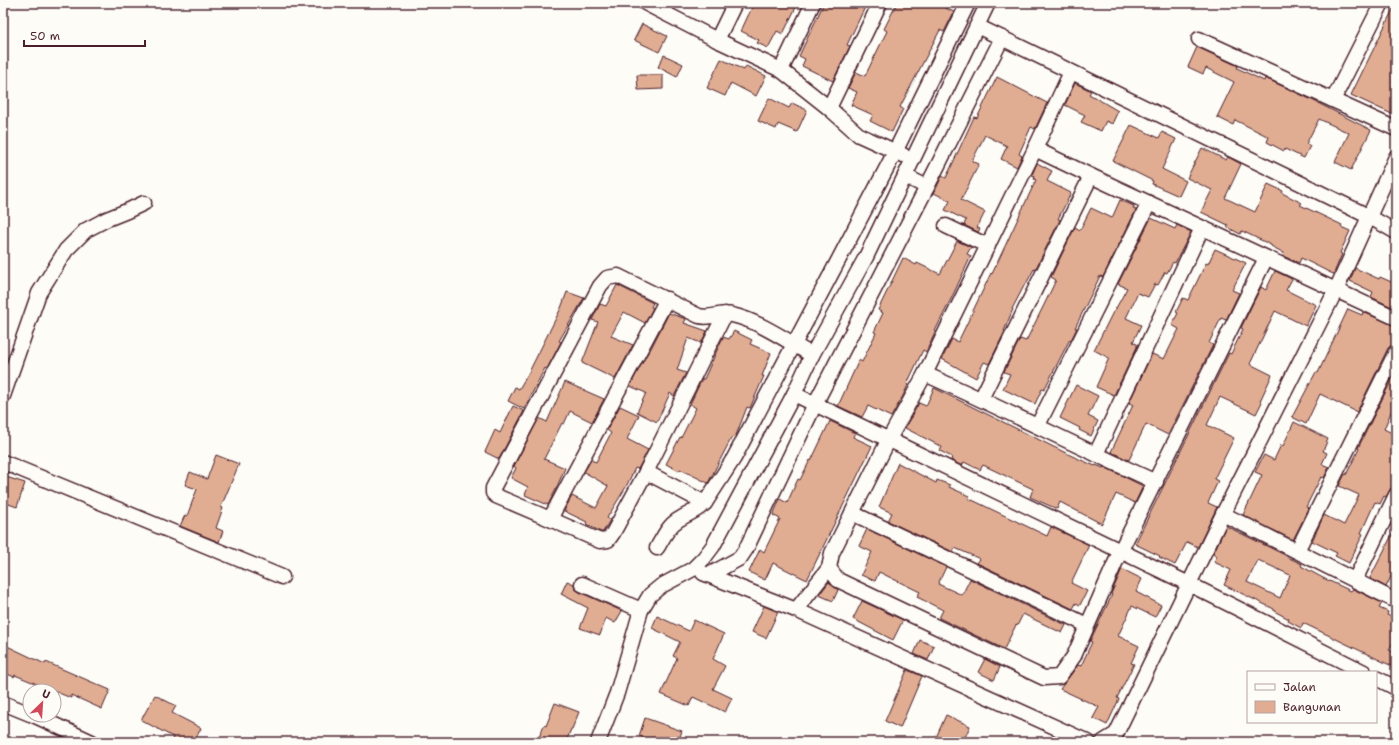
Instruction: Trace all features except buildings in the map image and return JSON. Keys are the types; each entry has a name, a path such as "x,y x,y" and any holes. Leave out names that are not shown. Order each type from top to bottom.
{"street":[{"path":"645,3 717,40 781,70 829,108 859,135 894,152 913,159"},
{"path":"717,40 735,3"},
{"path":"781,70 813,3"},
{"path":"829,108 880,3"},
{"path":"657,548 667,531 677,520 700,508 705,503 734,458 839,259 968,3"},
{"path":"598,742 617,693 641,610 650,595 661,586 693,569 713,546 794,394 812,355 866,257 988,3"},
{"path":"1333,100 1382,3"},
{"path":"977,26 1370,217 1396,232"},
{"path":"952,36 969,43"},
{"path":"709,575 740,558 815,404 1002,38"},
{"path":"1199,39 1396,129"},
{"path":"796,610 829,568 832,553 889,439 925,374 1071,72"},
{"path":"1035,149 1396,318"},
{"path":"1103,742 1116,734 1223,514 1336,290 1396,157"},
{"path":"905,176 927,187"},
{"path":"981,399 1091,176"},
{"path":"3,396 39,293 66,250 86,230 144,203"},
{"path":"1038,425 1149,203"},
{"path":"946,226 988,246"},
{"path":"1096,454 1202,228"},
{"path":"829,568 838,580 1044,678 1059,678 1074,656 1120,552 1266,258"},
{"path":"725,314 646,472 608,540 600,541 496,496 493,493 493,488 600,286 607,278 618,276 699,316 707,318 725,314 752,322 812,355"},
{"path":"550,519 666,299"},
{"path":"1297,551 1396,352"},
{"path":"925,374 1038,425 1156,482"},
{"path":"794,394 1189,584 1362,671"},
{"path":"764,402 784,411"},
{"path":"3,462 282,577"},
{"path":"646,472 705,503"},
{"path":"1355,580 1396,495"},
{"path":"852,513 1087,625"},
{"path":"1223,514 1355,580 1369,589 1396,601"},
{"path":"693,569 796,610 1088,742"},
{"path":"582,584 641,610"},
{"path":"1377,678 1396,688"},
{"path":"3,703 22,710"},
{"path":"51,723 92,742"}]}
